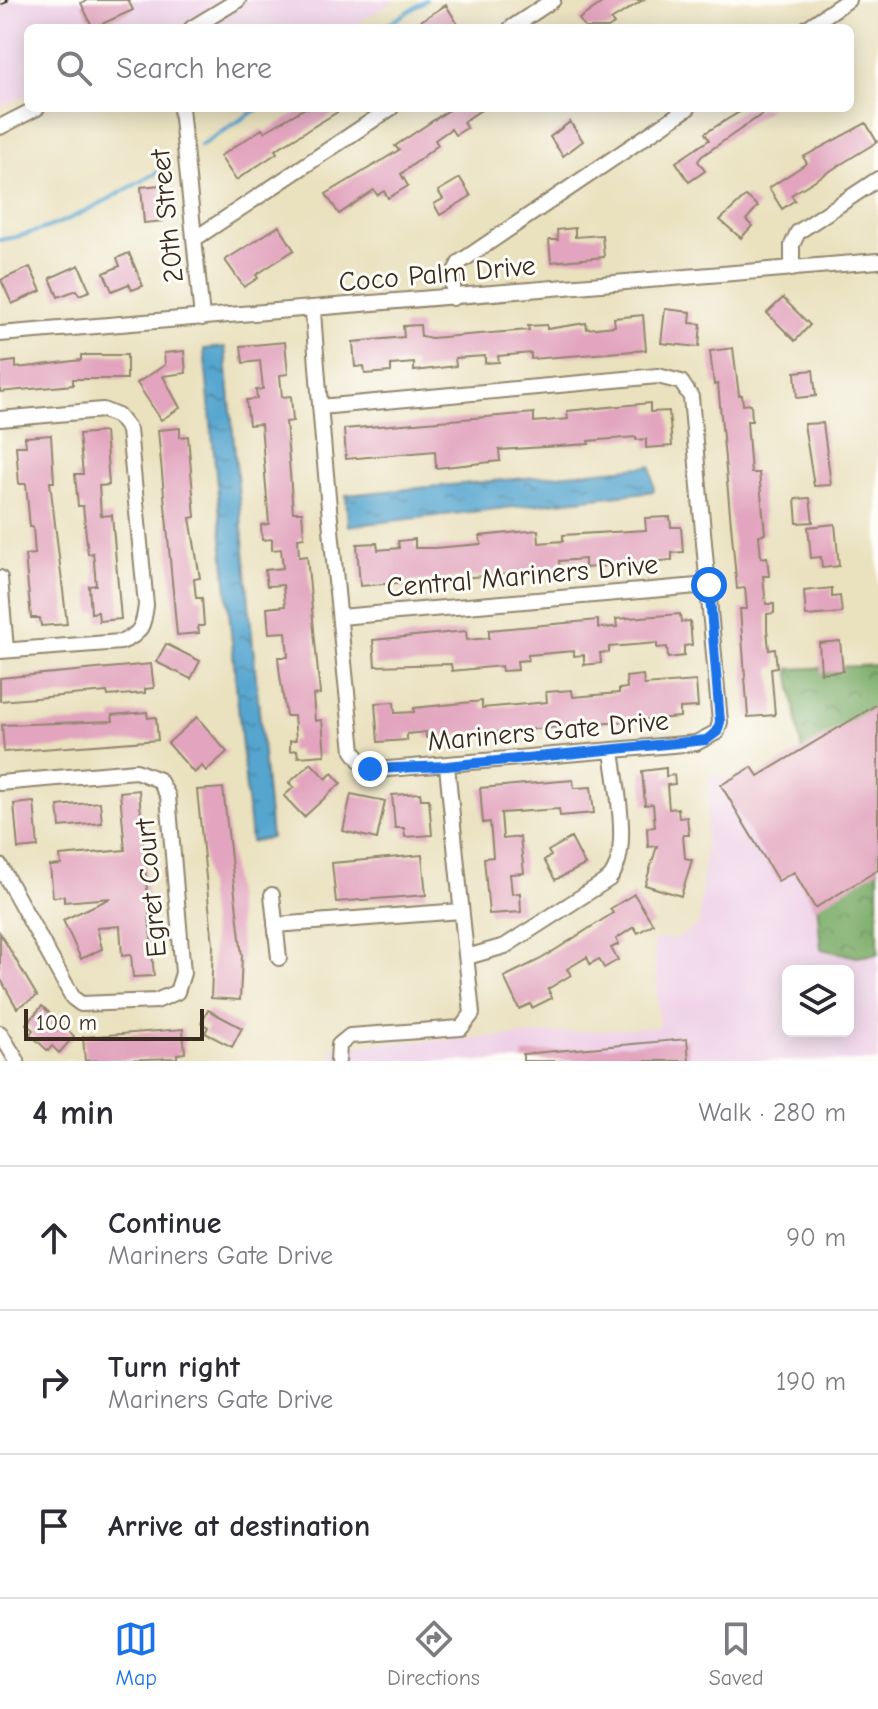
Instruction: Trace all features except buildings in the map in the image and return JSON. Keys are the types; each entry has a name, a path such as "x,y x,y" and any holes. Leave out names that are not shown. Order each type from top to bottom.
{"street":[{"path":"199,24 238,0"},
{"path":"517,24 553,0"},
{"path":"813,24 848,0"},
{"path":"0,127 29,112"},
{"name":"20th Street","path":"181,112 202,318"},
{"path":"196,238 385,112"},
{"path":"453,298 453,275 460,262 682,112"},
{"path":"792,269 792,245 798,232 878,179"},
{"name":"Coco Palm Drive","path":"0,334 313,311 878,261"},
{"name":"Mariners Gate Drive","path":"313,311 320,407 353,751 358,760 376,770 447,766 696,743 717,732 720,722 691,397 681,382 671,377 320,407"},
{"path":"0,419 103,410 122,419 129,430 146,605 144,623 135,637 121,642 3,650 0,578"},
{"name":"Central Mariners Drive","path":"340,617 709,585"},
{"path":"467,957 505,946 609,879 619,869 622,845 612,751"},
{"path":"338,1061 339,1045 350,1036 466,1025 473,1009 447,766"},
{"name":"Egret Court","path":"0,783 136,771 159,780 168,796 182,958 183,981 177,992 156,1001 81,1004 73,998 0,866"},
{"path":"272,895 279,958"},
{"path":"275,925 461,911"},
{"path":"0,1033 17,1061"}],"shaded area":[{"path":"0,0 396,0 357,24 24,24 24,96 0,108"},
{"path":"710,776 806,779 857,957 878,954 878,1061 334,1061 333,1046 659,1027 654,939 675,939 699,925"}],"green space":[{"path":"878,665 878,954 857,957 821,949 806,779 789,669"}],"water":[{"path":"225,347 271,838 251,842 204,349"},
{"path":"651,466 654,491 348,526 346,495"}],"waterway":[{"path":"389,24 426,0"},
{"path":"200,146 253,112"},
{"path":"0,240 63,222 160,171"}],"railway":[{"path":"0,2 5,0"}],"route":[{"path":"370,769 447,766 667,746 696,743 712,737 720,722 709,585"}]}
